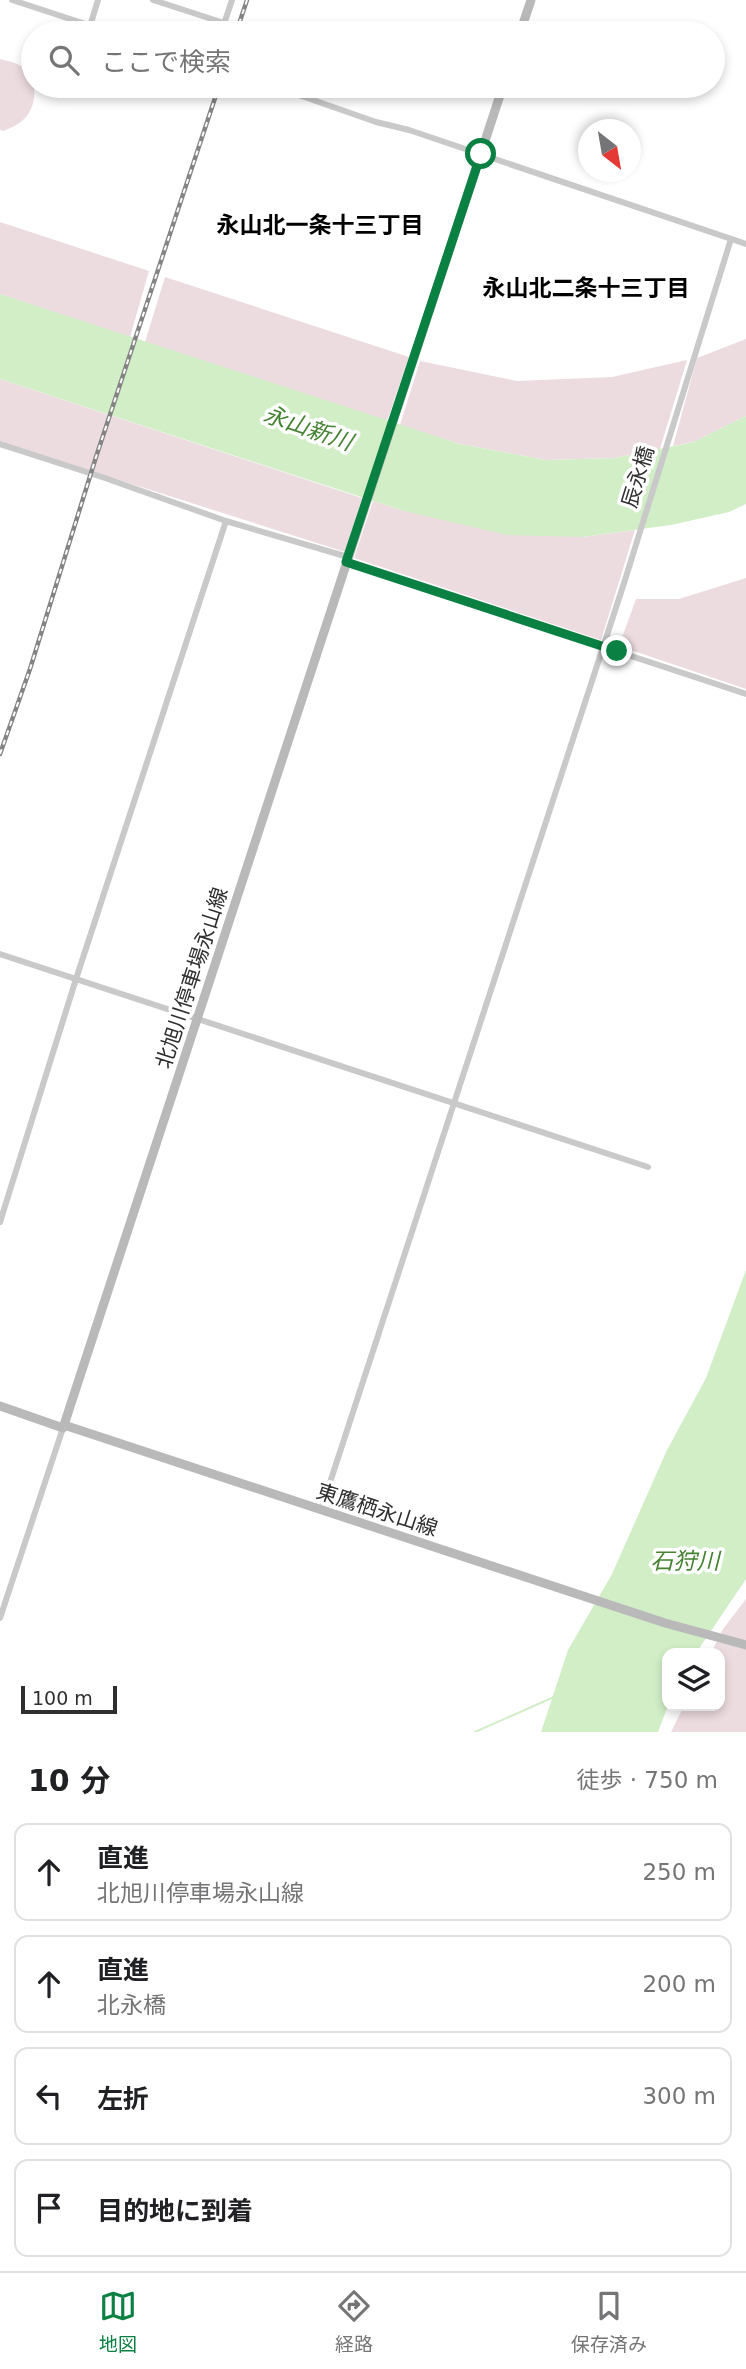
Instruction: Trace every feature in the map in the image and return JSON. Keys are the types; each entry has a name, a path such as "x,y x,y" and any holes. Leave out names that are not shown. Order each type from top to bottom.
{"main road":[{"path":"524,21 531,0"},
{"path":"481,154 499,98"},
{"name":"北旭川停車場永山線","path":"64,1427 481,154"},
{"name":"東鷹栖永山線","path":"0,1406 665,1623 746,1645"}],"street":[{"path":"12,0 75,21"},
{"path":"92,21 98,0"},
{"path":"153,0 218,21"},
{"path":"225,21 232,0"},
{"path":"307,98 746,244"},
{"name":"辰永橋","path":"321,1510 625,580 731,239"},
{"path":"0,444 746,694"},
{"path":"0,1222 76,979 226,521"},
{"path":"0,954 648,1167"},
{"path":"0,1618 64,1427"}],"shaded area":[{"path":"0,59 21,66 21,98 34,100 32,108 23,120 4,131 0,130"},
{"path":"0,222 149,271 130,337 0,294"},
{"path":"165,277 409,357 387,421 145,342"},
{"path":"746,339 746,416 694,442 673,446 697,358"},
{"path":"687,360 660,449 615,458 546,460 460,444 400,425 420,361 517,381 612,377"},
{"path":"0,379 362,498 345,552 0,442"},
{"path":"373,501 404,511 582,537 635,530 601,640 354,558"},
{"path":"746,578 746,689 619,646 636,599 679,599"},
{"path":"746,1599 746,1732 671,1732 682,1711 725,1711 725,1648 714,1648 723,1629"}],"water":[{"name":"永山新川","path":"0,294 460,444 546,460 615,458 694,442 746,416 746,504 729,512 671,525 582,537 507,535 404,511 0,379"},
{"name":"石狩川","path":"746,1270 746,1579 699,1648 662,1648 662,1711 666,1711 658,1732 541,1732 568,1650 612,1574 667,1450 706,1378"}],"waterway":[{"path":"475,1732 554,1697"}],"railway":[{"path":"240,21 247,0"},
{"path":"0,754 215,98"}],"district":[{"name":"永山北一条十三丁目","path":"320,225"},
{"name":"永山北二条十三丁目","path":"586,288"}],"route":[{"path":"481,154 346,562 617,651"}]}
